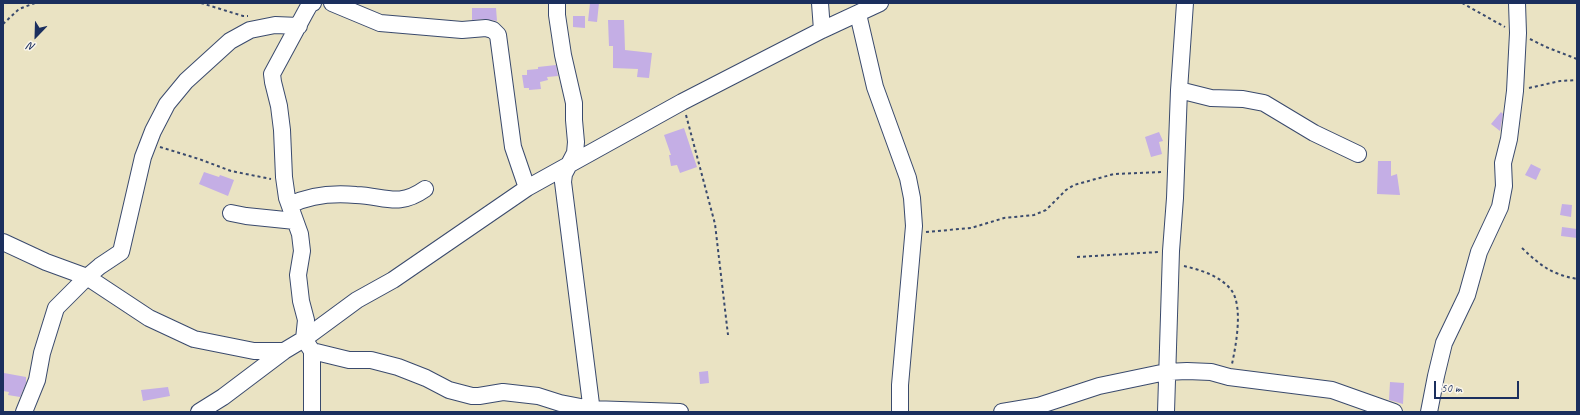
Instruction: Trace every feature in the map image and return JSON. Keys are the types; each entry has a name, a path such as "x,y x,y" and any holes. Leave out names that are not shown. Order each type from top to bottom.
{"street":[{"path":"312,3 310,4 272,74 279,106 282,130 284,177 287,198 294,221 300,234 302,251 298,275 301,301 306,320 312,412"},
{"path":"332,3 380,23 462,30 486,28 493,30 498,35 513,147 527,188"},
{"path":"557,3 557,15 563,55 574,103 576,142 575,153 564,174 564,200 573,252 592,411"},
{"path":"820,3 822,30"},
{"path":"3,242 46,262 87,277 149,318 194,339 254,351 284,352 308,345 357,300 393,280 527,188 682,102 822,30 880,3"},
{"path":"1166,412 1166,372 1171,258 1179,90 1185,3"},
{"path":"1429,412 1444,343 1467,295 1480,252 1500,207 1504,186 1503,164 1509,139 1515,92 1518,33 1517,3"},
{"path":"858,14 875,87 908,178 912,198 914,226 900,385 900,412"},
{"path":"24,412 37,380 42,353 58,305 72,294 87,277 100,266 121,252 143,157 166,104 186,81 230,41 250,30 275,25 299,26"},
{"path":"1179,90 1212,98 1243,99 1264,103 1314,133 1358,154"},
{"path":"290,206 298,201 333,194 357,195 402,201 425,189"},
{"path":"231,213 294,221"},
{"path":"308,345 349,360 371,360 398,367 426,378 449,390 472,396 503,392 538,396 592,411 680,412"},
{"path":"199,412 223,397 284,352"},
{"path":"1002,412 1038,406 1099,386 1166,372 1198,371 1229,377 1332,390 1394,412"}],"path":[{"path":"3,24 19,9 35,3"},
{"path":"201,3 243,16 250,16"},
{"path":"1515,92 1560,81 1577,80"},
{"path":"682,102 715,224 728,335"},
{"path":"149,143 231,171 271,179 284,177"},
{"path":"914,226 926,232 971,228 1004,218 1034,214 1046,210 1066,190 1074,185 1114,174 1176,172"},
{"path":"1522,248 1539,264 1559,275 1577,280"},
{"path":"1077,257 1171,258 1217,278 1232,291 1236,302 1238,319 1234,355 1229,377"}],"building":[{"path":"590,3 599,3 597,22 588,21"},
{"path":"472,8 496,8 497,21 485,19 472,20"},
{"path":"573,16 585,16 585,28 573,27"},
{"path":"608,20 624,20 625,50 652,53 649,78 637,77 638,69 613,68 613,46 609,46"},
{"path":"556,65 558,76 547,77 548,80 540,82 541,89 529,90 529,88 524,88 522,75 527,75 527,70"},
{"path":"1501,112 1503,114 1500,131 1491,124"},
{"path":"684,128 697,167 680,173 677,165 671,166 669,155 671,155 664,135"},
{"path":"1159,132 1163,141 1159,142 1162,154 1151,157 1145,137"},
{"path":"1378,161 1391,161 1391,176 1397,174 1400,195 1377,194"},
{"path":"1531,164 1541,169 1536,180 1525,175"},
{"path":"204,172 219,177 220,175 234,180 228,196 199,184"},
{"path":"1562,204 1572,205 1571,217 1560,215"},
{"path":"1562,227 1577,229 1577,238 1561,236"},
{"path":"708,371 709,383 700,384 699,372"},
{"path":"4,373 26,377 26,383 20,397 8,395 9,392 3,391"},
{"path":"1390,382 1404,383 1403,404 1389,400"},
{"path":"168,387 170,396 143,401 141,390"}]}
